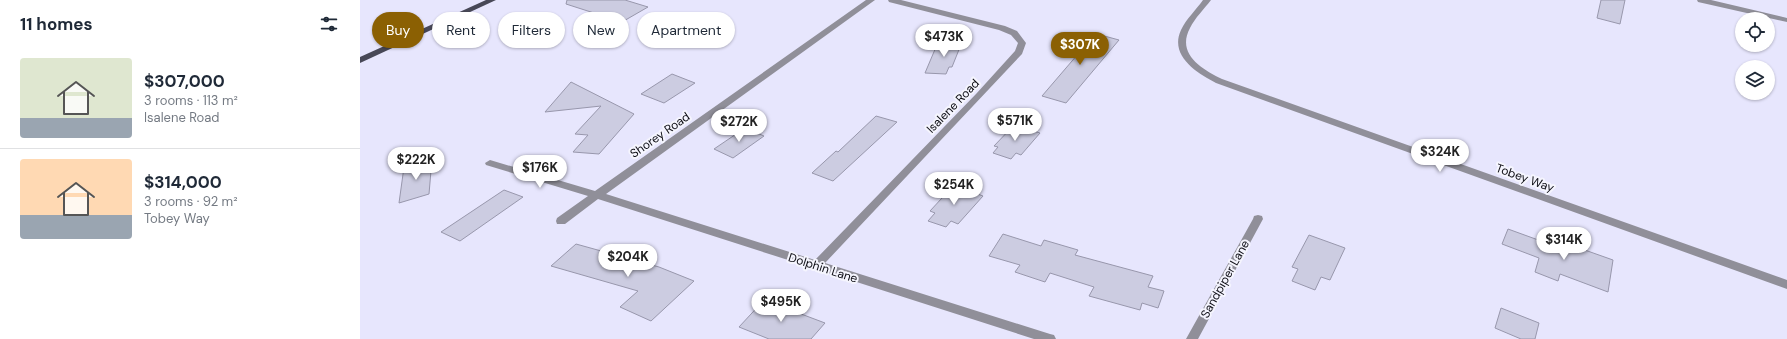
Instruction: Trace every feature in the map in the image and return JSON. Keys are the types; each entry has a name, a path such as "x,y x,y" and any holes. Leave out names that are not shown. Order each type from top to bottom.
{"main road":[{"path":"360,60 492,0"}],"street":[{"name":"Shorey Road","path":"561,221 871,0"},
{"name":"Isalene Road","path":"816,266 980,96 1019,52 1022,43 1014,33 1002,28 892,0"},
{"name":"Tobey Way","path":"1207,0 1189,25 1182,39 1185,54 1199,70 1209,77 1787,286"},
{"path":"1701,0 1787,20"},
{"name":"Dolphin Lane","path":"490,163 597,195 816,266 1050,339"},
{"name":"Sandpiper Lane","path":"1192,339 1258,219"}],"building":[{"path":"567,0 625,0 648,7 629,18 629,12 591,12 566,4"},
{"path":"1601,0 1625,0 1620,24 1597,18"},
{"path":"1097,34 1119,40 1066,103 1042,96 1078,54 1067,51 1081,37 1092,40"},
{"path":"944,41 962,42 952,67 949,67 946,74 925,73 936,47 941,47"},
{"path":"672,74 695,83 664,103 641,94"},
{"path":"571,82 634,114 599,154 573,152 588,135 575,134 601,106 545,112"},
{"path":"876,116 897,122 833,181 812,173 836,151 838,152"},
{"path":"1014,125 1040,133 1021,155 1016,153 1011,159 993,153 998,147 994,146"},
{"path":"745,128 764,136 733,158 714,149"},
{"path":"432,159 429,194 399,203 404,167"},
{"path":"954,185 983,196 958,224 951,221 946,227 928,221 935,213 930,211"},
{"path":"504,190 523,197 460,241 441,232"},
{"path":"1508,229 1563,249 1565,243 1613,260 1608,292 1560,274 1558,281 1535,272 1539,258 1502,244"},
{"path":"1003,234 1041,246 1044,240 1078,250 1075,255 1153,276 1148,287 1164,291 1158,308 1142,303 1140,310 1089,296 1094,287 1050,273 1045,282 1015,272 1020,265 989,256"},
{"path":"1309,235 1345,248 1330,280 1321,277 1315,290 1292,281 1298,269 1292,267"},
{"path":"576,244 659,267 694,281 651,321 620,307 638,291 551,266"},
{"path":"764,300 825,323 811,339 769,339 739,327"},
{"path":"1501,308 1539,323 1535,339 1521,339 1495,328"}]}
